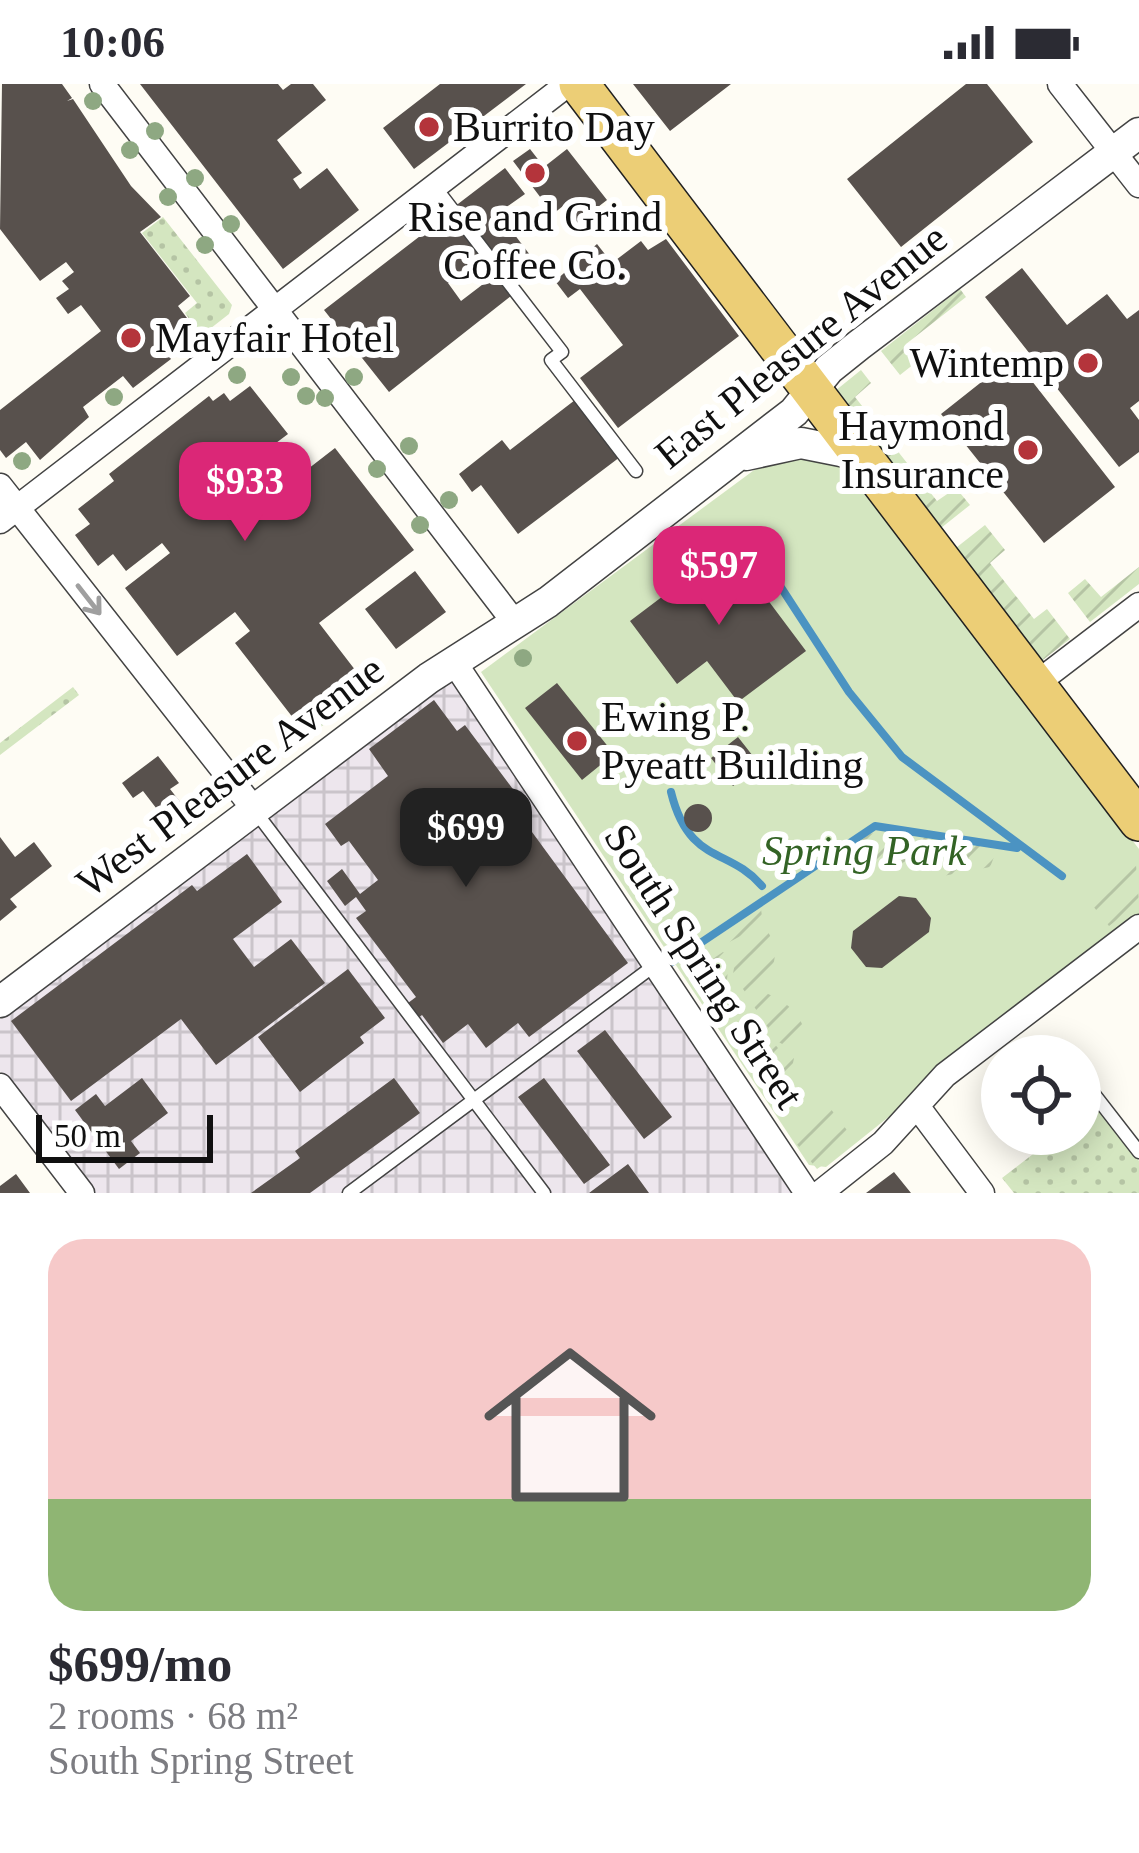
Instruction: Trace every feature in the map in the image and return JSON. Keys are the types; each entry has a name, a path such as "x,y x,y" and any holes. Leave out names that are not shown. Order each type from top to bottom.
{"main road":[{"path":"579,84 1139,821"}],"street":[{"path":"102,84 515,623"},
{"path":"9,514 568,84"},
{"path":"1060,84 1139,185"},
{"name":"East Pleasure Avenue","path":"515,623 730,462 844,357 1139,133"},
{"path":"730,462 801,443 861,455"},
{"path":"0,486 9,514 254,809"},
{"path":"1034,686 1139,604"},
{"name":"West Pleasure Avenue","path":"0,1002 254,809 454,662 515,623"},
{"name":"South Spring Street","path":"454,662 807,1193"},
{"path":"820,1193 884,1143 945,1075 1139,927"},
{"path":"0,1086 82,1193"},
{"path":"917,1106 982,1193"}],"lane":[{"path":"434,186 562,352 551,360 636,471"},
{"path":"254,809 544,1193"},
{"path":"349,1193 656,965"},
{"path":"1101,1103 1139,1152"}],"shaded area":[{"path":"451,675 801,1193 94,1193 0,1071 0,1019"}],"green space":[{"path":"163,217 232,305 229,314 188,346 178,334 192,323 185,313 197,303 142,233"},
{"path":"960,289 966,297 906,344 919,360 900,375 881,351"},
{"path":"861,370 871,383 855,397 937,501 956,488 970,505 941,528 835,391"},
{"name":"Spring Park","path":"803,454 845,469 1139,849 1139,917 991,1035 981,1035 981,1043 826,1167 809,1165 481,672 769,459"},
{"path":"985,525 1005,550 990,563 1034,619 1047,609 1070,639 1039,663 952,551"},
{"path":"1139,567 1139,584 1090,622 1068,593 1085,579 1101,597"},
{"path":"360,676 370,689 317,730 307,716"},
{"path":"73,687 79,695 0,755 0,743"},
{"path":"894,829 996,852 990,867 943,876 913,861 862,869 837,860 865,835"},
{"path":"1136,865 1139,903 1109,926 1089,901"},
{"path":"761,909 763,924 707,954 711,960 723,952 729,956 727,980 742,1003 732,1010 694,953"},
{"path":"768,932 775,959 763,983 748,996 733,975 736,959 746,940"},
{"path":"766,993 799,1018 807,1043 796,1052 777,1041 751,1002"},
{"path":"745,1010 784,1055 794,1058 791,1073 776,1076 737,1015"},
{"path":"830,1108 856,1142 817,1169 791,1137"},
{"path":"1101,1112 1139,1161 1139,1193 1014,1193 1002,1178 1032,1155 1101,1155"}],"building":[{"path":"2,84 62,84 72,98 67,101 73,99 131,186 161,217 140,232 190,296 178,306 190,322 161,346 171,359 133,388 123,376 83,407 89,417 40,460 26,442 6,458 0,450 0,410 101,331 81,305 68,314 56,298 69,289 62,281 74,272 66,262 40,281 0,229"},
{"path":"140,84 278,84 283,90 291,84 313,84 326,100 277,140 302,173 293,179 300,189 327,168 359,210 283,269"},
{"path":"440,84 526,84 414,169 383,128"},
{"path":"633,84 731,84 670,131"},
{"path":"966,84 987,84 1033,142 901,247 847,179"},
{"path":"530,149 544,167 567,149 607,200 576,224 563,206 553,214 513,161"},
{"path":"505,168 525,194 498,213 543,272 527,284 517,270 507,277 454,207"},
{"path":"450,213 483,256 448,283 461,301 495,275 511,296 389,392 324,310"},
{"path":"666,239 739,336 618,428 580,378 623,345 580,289 568,298 555,281 597,244 612,263 641,241 648,250"},
{"name":"Wintemp","path":"1022,268 1067,325 1107,294 1127,319 1139,310 1139,401 1130,408 1139,420 1139,452 1119,467 985,297"},
{"name":"Haymond Insurance","path":"1013,357 1115,487 1044,543 941,414"},
{"path":"250,386 288,434 268,449 273,456 263,464 270,473 243,494 255,510 335,448 414,550 319,623 359,675 297,723 235,643 250,631 235,612 177,656 125,588 170,553 162,543 126,571 113,554 98,566 75,535 90,524 78,509 114,481 109,474 209,396 213,401 224,393 230,401"},
{"path":"575,400 620,457 518,534 481,485 472,492 459,474 502,440 510,450"},
{"path":"728,547 806,651 738,702 707,661 677,684 630,621"},
{"path":"415,571 446,612 396,649 365,609"},
{"name":"Ewing P. Pyeatt Building","path":"557,683 614,754 582,780 525,708"},
{"path":"434,700 457,731 465,725 518,796 510,802 628,963 529,1037 518,1023 486,1048 468,1024 443,1043 422,1015 415,1020 404,1006 416,997 356,918 366,911 356,897 345,906 327,881 342,869 360,894 378,880 349,841 341,846 325,824 388,776 369,749"},
{"path":"738,737 760,765 733,786 711,758"},
{"path":"158,756 179,783 170,789 181,803 163,817 143,791 133,798 122,783"},
{"path":"698,804 708,808 712,818 708,828 698,832 688,828 684,818 688,808"},
{"path":"0,837 15,857 34,842 52,866 10,899 17,907 0,921"},
{"path":"247,854 282,902 233,939 254,967 291,939 325,983 216,1065 181,1019 71,1101 11,1021 192,885 197,891"},
{"path":"899,896 916,898 931,918 929,932 882,968 866,967 851,948 853,931"},
{"path":"348,969 385,1018 360,1037 364,1043 300,1092 258,1037"},
{"path":"605,1030 672,1117 644,1139 577,1051"},
{"path":"142,1078 168,1113 131,1141 140,1153 119,1169 75,1110 96,1094 105,1106"},
{"path":"394,1078 420,1113 310,1193 251,1193 300,1158 295,1151"},
{"path":"544,1078 610,1165 584,1184 518,1097"},
{"path":"628,1164 649,1193 589,1193"},
{"path":"894,1172 911,1193 866,1193"},
{"path":"16,1174 30,1193 0,1193 0,1186"}],"waterway":[{"path":"747,535 849,692 902,757 1062,876"},
{"path":"671,792 688,832 699,844 762,886"},
{"path":"672,962 875,826 1017,848"}],"place":[{"name":"Burrito Day","path":"429,127"},
{"name":"Rise and Grind Coffee Co.","path":"535,173"},
{"name":"Mayfair Hotel","path":"131,338"},
{"name":"Wintemp","path":"1088,363"},
{"name":"Haymond Insurance","path":"1028,450"},
{"name":"Ewing P. Pyeatt Building","path":"577,741"}]}
